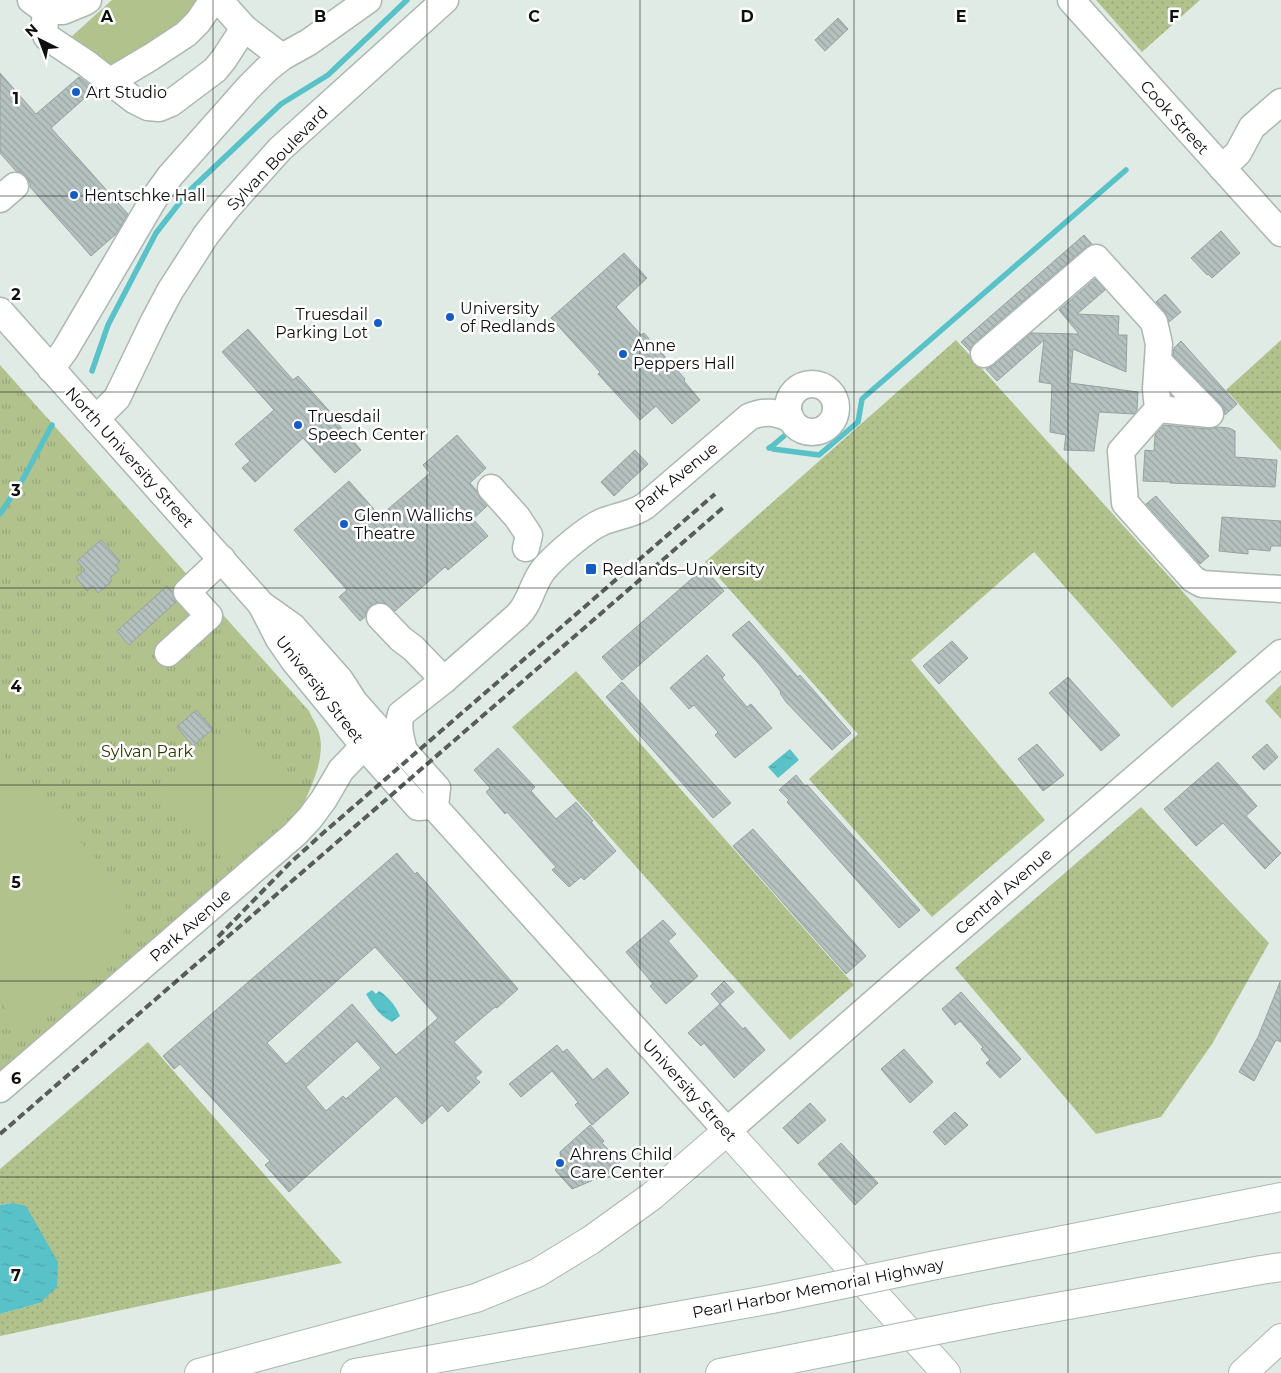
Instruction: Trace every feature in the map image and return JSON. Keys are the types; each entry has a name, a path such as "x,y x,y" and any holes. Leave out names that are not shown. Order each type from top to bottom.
{"main road":[{"path":"199,1373 476,1298 537,1273 591,1240 652,1196 728,1131"},
{"name":"University Street","path":"728,1131 946,1373"},
{"name":"Pearl Harbor Memorial Highway","path":"355,1373 772,1299 936,1264 1281,1197"},
{"path":"720,1373 997,1318 1271,1268"},
{"path":"1243,1373 1281,1338"}],"street":[{"path":"88,0 63,11 38,6 47,37 86,63 134,100 148,107 159,108 172,103 215,70 244,28"},
{"path":"109,82 186,34 198,22 213,0"},
{"path":"219,0 244,28 282,57"},
{"path":"51,368 65,350 155,197 170,176 248,88 268,69 282,57 309,42 368,0"},
{"name":"Sylvan Boulevard","path":"96,419 118,398 170,291 206,235 228,207 280,149 445,0"},
{"name":"Cook Street","path":"1071,0 1281,232"},
{"path":"1222,168 1238,153 1252,127 1281,102"},
{"path":"984,354 1096,258 1154,322 1159,344 1156,389 1158,409 1121,451 1125,503 1193,579 1202,584 1281,589"},
{"name":"North University Street","path":"0,311 261,604"},
{"path":"1158,361 1210,414 1158,409"},
{"name":"Park Avenue","path":"404,751 399,728 401,714 444,680 520,613 535,583 550,562 588,530 600,523 634,513 645,506 749,417 762,412 776,412 791,419"},
{"path":"492,488 517,517 529,535 526,548"},
{"path":"168,653 209,616 187,592 222,559"},
{"name":"University Street","path":"261,604 279,639 295,662 364,746 418,807 435,806"},
{"name":"University Street","path":"261,604 292,626 340,680 355,703 396,749 404,751 437,788 435,806 728,1131"},
{"path":"380,617 401,639 414,648 444,680"},
{"name":"Central Avenue","path":"728,1131 908,973 1281,653"},
{"name":"Park Avenue","path":"0,1089 295,834 324,799 341,770 364,746"}],"green space":[{"path":"112,0 198,0 188,18 117,65 108,64 70,38"},
{"path":"1096,0 1200,0 1142,52"},
{"path":"956,340 1237,652 1172,708 1034,552 911,660 1045,820 932,917 809,779 858,734 705,562"},
{"path":"1281,340 1281,451 1226,390"},
{"name":"Sylvan Park","path":"0,365 309,711 318,729 321,752 313,782 301,810 0,1075"},
{"path":"576,671 854,985 790,1040 512,727"},
{"path":"1281,685 1281,719 1265,701"},
{"path":"236,722 302,798 227,863 161,788"},
{"path":"0,752 127,894 123,941 24,1030 0,1002"},
{"path":"1141,807 1269,943 1212,1044 1161,1117 1096,1134 955,968"},
{"path":"148,1042 342,1263 0,1336 0,1314 40,1303 13,1203 0,1205 0,1169"}],"water":[{"path":"790,749 799,760 778,778 768,767"},
{"path":"372,990 376,994 379,991 386,996 400,1016 392,1022 380,1014 366,994"},
{"path":"13,1203 26,1206 58,1262 57,1287 40,1303 0,1314 0,1205"}],"building":[{"path":"838,18 848,29 825,51 815,40"},
{"name":"Hentschke Hall","path":"0,73 36,114 79,77 95,89 51,128 128,214 116,234 91,256 30,187 26,176 16,171 0,153"},
{"path":"1221,231 1240,253 1212,278 1191,258"},
{"path":"1084,235 1092,244 1086,247 974,343 970,351 961,342"},
{"name":"Anne Peppers Hall","path":"624,253 647,278 616,307 641,335 644,333 685,379 684,381 700,400 672,424 656,406 640,420 551,318"},
{"path":"1095,279 1105,290 1077,314 1119,316 1118,335 1127,335 1126,372 1073,349 1070,383 1138,392 1137,410 1134,414 1099,412 1094,451 1064,450 1066,435 1050,432 1052,384 1039,382 1044,340 997,381 986,369 994,365 1031,333 1079,334 1059,310"},
{"path":"1165,294 1181,312 1169,322 1165,312 1156,302"},
{"name":"Truesdail Speech Center","path":"248,329 293,380 298,376 361,450 335,473 303,438 255,482 242,468 250,461 235,444 274,410 222,352"},
{"path":"1181,341 1237,404 1225,415 1221,404 1173,355 1174,348"},
{"path":"1164,425 1209,429 1217,427 1229,428 1235,431 1235,457 1277,460 1275,487 1143,481 1145,450 1154,451 1155,435"},
{"name":"Glenn Wallichs Theatre","path":"457,435 486,468 470,483 487,506 473,519 488,536 448,570 445,567 395,611 385,603 376,603 369,607 365,617 360,621 339,597 347,590 294,530 349,481 380,516 430,473 423,465"},
{"path":"635,450 648,464 614,496 601,482"},
{"path":"1156,496 1209,556 1200,564 1146,504"},
{"path":"1222,517 1281,521 1281,546 1271,546 1270,551 1248,549 1248,554 1219,551"},
{"path":"101,540 120,561 116,565 119,570 110,578 112,581 98,593 93,586 87,591 76,577 85,570 77,561"},
{"path":"704,568 724,591 622,680 602,657"},
{"path":"167,586 176,602 129,645 117,631"},
{"path":"749,621 851,733 832,750 786,702 781,692 759,664 732,635"},
{"path":"952,641 968,658 939,684 923,666"},
{"path":"707,655 725,675 722,678 747,707 751,704 772,728 735,758 715,735 718,732 694,705 689,709 670,688"},
{"path":"1068,677 1120,735 1101,751 1049,693"},
{"path":"622,682 731,803 713,818 606,697"},
{"path":"196,710 213,729 193,746 177,727"},
{"path":"1037,744 1064,775 1043,791 1018,759"},
{"path":"1267,744 1278,757 1264,770 1252,757"},
{"path":"498,748 535,787 531,791 556,819 576,802 616,851 584,880 581,877 569,887 552,870 556,867 507,812 505,814 486,792 490,788 474,770"},
{"path":"1218,762 1257,806 1246,816 1281,853 1265,869 1223,823 1196,846 1164,809"},
{"path":"796,775 920,910 899,928 787,802 789,800 779,790"},
{"path":"753,829 866,956 846,974 733,846"},
{"path":"397,853 415,874 417,872 518,989 454,1042 482,1072 475,1078 480,1082 448,1112 442,1105 422,1124 396,1096 289,1192 265,1165 270,1161 180,1064 174,1069 163,1056","holes":["375,947 438,1018 396,1055 352,1004 286,1064 267,1043","357,1041 381,1068 346,1099 343,1096 326,1111 306,1087"]},
{"path":"663,920 676,934 668,941 698,976 666,1004 650,986 653,984 626,952"},
{"path":"724,981 734,992 720,1004 711,994"},
{"path":"1280,982 1281,1042 1276,1040 1254,1081 1239,1072 1258,1037"},
{"path":"961,992 1021,1059 1000,1078 986,1063 990,1060 981,1049 983,1047 960,1021 955,1025 942,1009"},
{"path":"720,1004 743,1029 745,1027 765,1050 734,1078 704,1043 701,1046 688,1033"},
{"path":"557,1045 563,1052 567,1049 593,1080 607,1068 629,1093 592,1125 575,1105 578,1102 552,1071 521,1097 509,1084"},
{"path":"904,1049 933,1082 910,1103 881,1069"},
{"path":"810,1103 826,1120 798,1144 783,1128"},
{"path":"955,1112 968,1125 945,1145 933,1132"},
{"path":"590,1125 604,1141 602,1143 620,1162 608,1174 572,1189 555,1170 561,1164 560,1152"},
{"path":"841,1143 878,1183 855,1205 818,1164"}],"waterway":[{"path":"92,371 108,325 156,233 188,192 281,104 328,75 407,0"},
{"path":"769,448 819,455 858,422 862,399 1126,170"},
{"path":"0,514 23,479 52,425"},
{"path":"771,447 784,436"}],"railway":[{"path":"218,937 289,864 322,834 715,494"},
{"path":"0,1134 725,506"}],"place":[{"name":"Art Studio","path":"76,92"},
{"name":"Hentschke Hall","path":"74,195"},
{"name":"University of Redlands","path":"450,317"},
{"name":"Truesdail Parking Lot","path":"378,323"},
{"name":"Anne Peppers Hall","path":"623,354"},
{"name":"Truesdail Speech Center","path":"298,425"},
{"name":"Glenn Wallichs Theatre","path":"344,524"},
{"name":"Redlands–University","path":"591,569"},
{"name":"Ahrens Child Care Center","path":"560,1163"}]}
